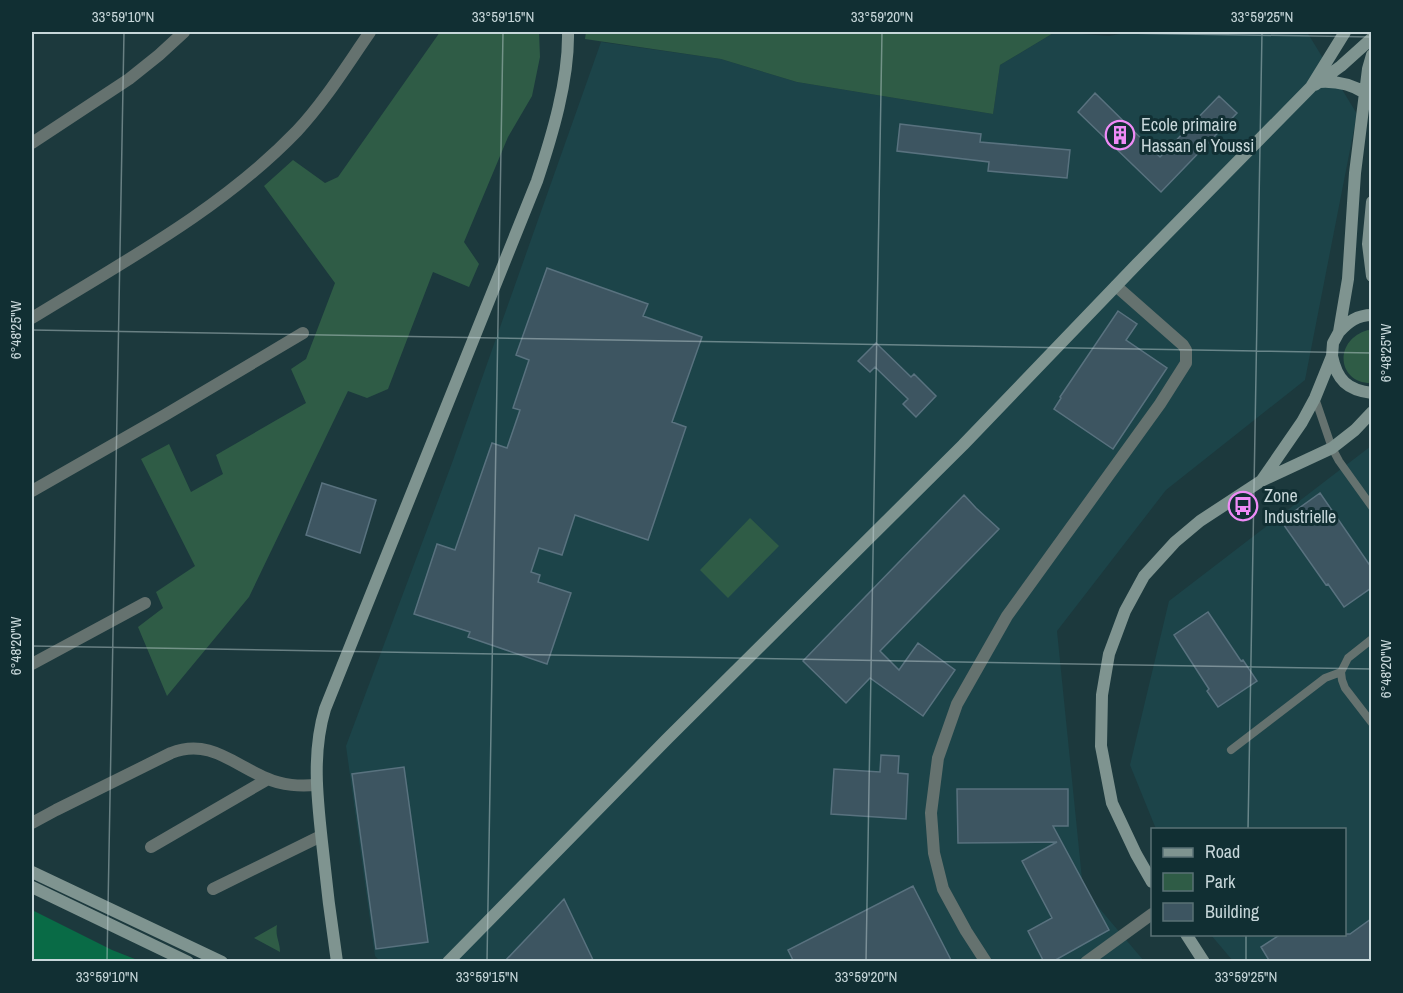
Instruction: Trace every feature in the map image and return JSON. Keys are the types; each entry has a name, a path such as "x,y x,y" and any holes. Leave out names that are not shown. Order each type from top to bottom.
{"street":[{"path":"32,143 129,79 184,32"},
{"path":"32,318 182,225 231,189 279,149 325,96 370,32"},
{"path":"337,962 317,785 317,742 320,725 537,181 560,100 568,32"},
{"path":"1316,85 1345,32"},
{"path":"447,962 667,739 963,445 1116,286 1316,85 1371,39 1360,32"},
{"path":"1371,56 1355,173 1348,279 1332,356 1334,367 1340,378 1349,387 1360,392 1371,393"},
{"path":"1316,85 1328,81 1345,84 1365,93"},
{"path":"1371,202 1368,244 1371,276"},
{"path":"986,962 942,889 934,853 931,813 938,758 957,704 1007,616 1160,404 1186,363 1186,350 1183,345 1116,286"},
{"path":"1338,332 1346,323 1355,318 1371,315"},
{"path":"32,491 303,333"},
{"path":"1261,481 1302,422 1315,398 1332,356"},
{"path":"1151,880 1112,803 1101,746 1102,695 1109,654 1125,611 1144,576 1175,542 1200,521 1261,481 1332,448 1371,412"},
{"path":"32,664 145,603"},
{"path":"32,823 181,749 191,747 210,750 268,779 294,786 317,785"},
{"path":"151,847 268,779"},
{"path":"213,889 321,836"},
{"path":"32,872 222,962"},
{"path":"32,887 188,962"},
{"path":"1086,962 1151,915"},
{"path":"1187,936 1204,962"}],"lane":[{"path":"1315,398 1332,448 1371,507"},
{"path":"1371,639 1348,658 1341,672 1345,688 1371,723"},
{"path":"1231,750 1325,678 1341,672"}],"shaded area":[{"path":"1055,32 1109,36 1131,32 1307,32 1357,114 1305,380 1166,490 1057,631 1083,889 1144,961 380,961 375,956 346,746 452,463 601,42 721,59 797,82 993,114 1000,65"},
{"path":"1371,446 1371,961 1233,961 1212,936 1346,936 1346,828 1156,828 1130,765 1169,601"}],"green space":[{"path":"440,32 539,32 540,57 532,96 508,137 464,242 479,264 469,287 433,272 388,389 367,398 348,391 249,597 167,696 138,627 163,608 156,592 195,566 141,459 169,444 191,492 223,474 216,455 306,403 291,369 306,359 335,283 264,186 293,160 325,183 338,177"},
{"path":"586,32 1055,32 1000,65 993,114 797,82 721,59 585,39"},
{"path":"1368,330 1372,331 1371,383 1351,376 1344,360 1349,342"},
{"path":"750,518 779,546 728,598 700,570"},
{"path":"32,910 112,950 140,961 32,961"},
{"path":"277,925 277,933 280,952 254,938"}],"building":[{"name":"Ecole primaire Hassan el Youssi","path":"1095,93 1160,157 1219,96 1237,113 1161,192 1078,112"},
{"path":"900,124 981,134 980,142 1070,150 1067,178 988,171 989,162 897,151"},
{"path":"547,268 648,304 643,316 702,337 672,422 686,427 648,540 575,515 562,555 539,548 531,572 540,575 538,582 571,593 547,664 468,637 470,632 414,614 437,544 455,550 492,443 507,448 520,410 513,408 529,360 516,355"},
{"path":"1118,311 1137,324 1126,340 1167,368 1113,449 1054,409"},
{"path":"876,343 911,377 914,374 936,396 916,417 903,404 908,399 875,367 870,372 858,361"},
{"path":"322,483 376,500 360,553 306,535"},
{"path":"1320,493 1371,567 1371,588 1344,607 1281,521"},
{"path":"964,495 999,529 880,651 899,670 918,643 955,670 923,716 870,678 846,703 803,661"},
{"path":"1208,612 1257,681 1218,707 1174,635"},
{"path":"881,755 899,756 898,773 908,774 906,819 831,814 834,769 880,772"},
{"path":"404,767 428,942 376,949 352,774"},
{"path":"957,789 1068,789 1068,826 1053,826 1109,930 1052,962 1044,962 1028,931 1052,918 1022,861 1057,842 958,843"},
{"path":"913,886 952,962 794,962 788,950"},
{"path":"564,899 594,962 504,962"},
{"path":"1371,919 1371,962 1270,962 1261,947 1278,936 1346,936"}],"place":[{"name":"Ecole primaire Hassan el Youssi","path":"1120,135"},
{"name":"Zone Industrielle","path":"1243,506"}]}
